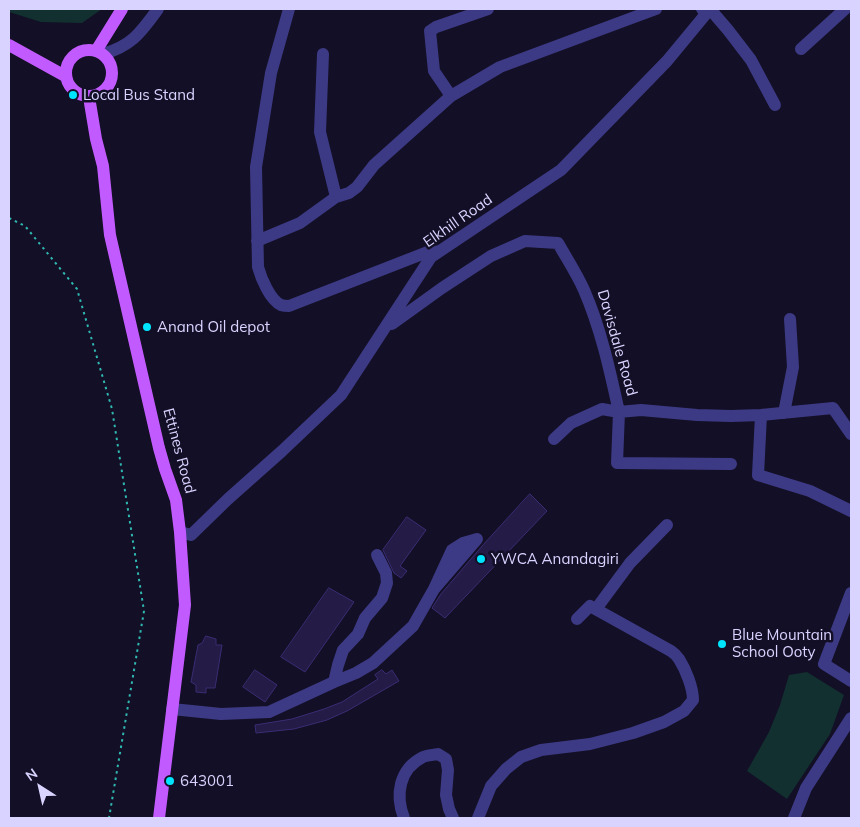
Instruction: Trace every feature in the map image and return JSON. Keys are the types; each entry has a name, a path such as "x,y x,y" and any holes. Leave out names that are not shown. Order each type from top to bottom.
{"main road":[{"path":"100,53 122,9"},
{"path":"9,45 66,76"},
{"path":"88,50 100,53 108,59 111,66 112,80 103,92 89,97 76,93 67,82 66,76 66,68 74,55 88,50"},
{"name":"Ettines Road","path":"89,97 103,166 110,235 159,448 176,500 180,532 184,605 159,818"}],"street":[{"path":"100,53 122,48 134,40 158,9"},
{"path":"289,9 271,73 256,167 258,267 262,281 271,295 280,304 289,306 430,251 439,252"},
{"path":"451,96 434,70 430,31 436,27 488,9"},
{"path":"257,241 300,223 336,197 357,187 374,165 451,96 500,67 656,9"},
{"path":"702,9 710,9 728,30 750,60 775,105"},
{"name":"Elkhill Road","path":"180,532 192,535 341,395 431,257 561,170 666,61 710,9"},
{"path":"801,49 845,9"},
{"path":"323,54 320,132 336,197"},
{"name":"Davisdale Road","path":"385,328 491,256 525,241 558,243 584,289 599,332 619,412 641,410 731,416 834,408 851,434"},
{"path":"784,413 792,367 790,319"},
{"path":"554,439 571,423 602,409 619,412 617,463 732,464"},
{"path":"761,415 758,475 810,491 851,511"},
{"path":"596,609 630,563 667,525"},
{"path":"334,682 343,650 358,634 365,618 382,598 387,583 386,573 377,555"},
{"path":"172,709 221,714 269,712 356,674 373,663 413,626 434,589"},
{"path":"851,593 824,664 851,681"},
{"path":"478,818 491,786 520,757 541,750 590,744 633,733 664,722 684,711 693,700 693,691 679,658 671,651 590,606 578,619"},
{"path":"794,818 806,788 851,718"},
{"path":"404,818 399,791 403,776 412,765 424,756 438,754 446,759 448,770 446,795 453,818"}],"path":[{"path":"9,218 25,226 77,289 112,409 144,612 109,818"}],"green space":[{"path":"9,9 102,9 82,23 41,22 9,12"},
{"path":"807,672 844,695 830,734 787,799 747,771 769,732 789,675"}],"building":[{"name":"YWCA Anandagiri","path":"530,494 547,511 445,618 432,608 441,594"},
{"path":"407,517 426,530 400,566 407,571 401,578 394,573 383,550"},
{"path":"329,588 354,602 305,672 281,657"},
{"path":"206,636 216,639 216,645 222,645 215,688 206,688 206,693 196,692 196,685 191,682 198,645 202,643"},
{"path":"255,670 277,685 265,702 243,687"},
{"path":"382,670 386,674 392,670 399,681 347,711 327,720 294,729 256,733 255,725 292,719 342,702 378,679 375,675"}],"place":[{"name":"Local Bus Stand","path":"73,95"},
{"name":"Anand Oil depot","path":"147,327"},
{"name":"YWCA Anandagiri","path":"481,559"},
{"name":"Blue Mountain School Ooty","path":"722,644"},
{"name":"643001","path":"170,781"}]}
